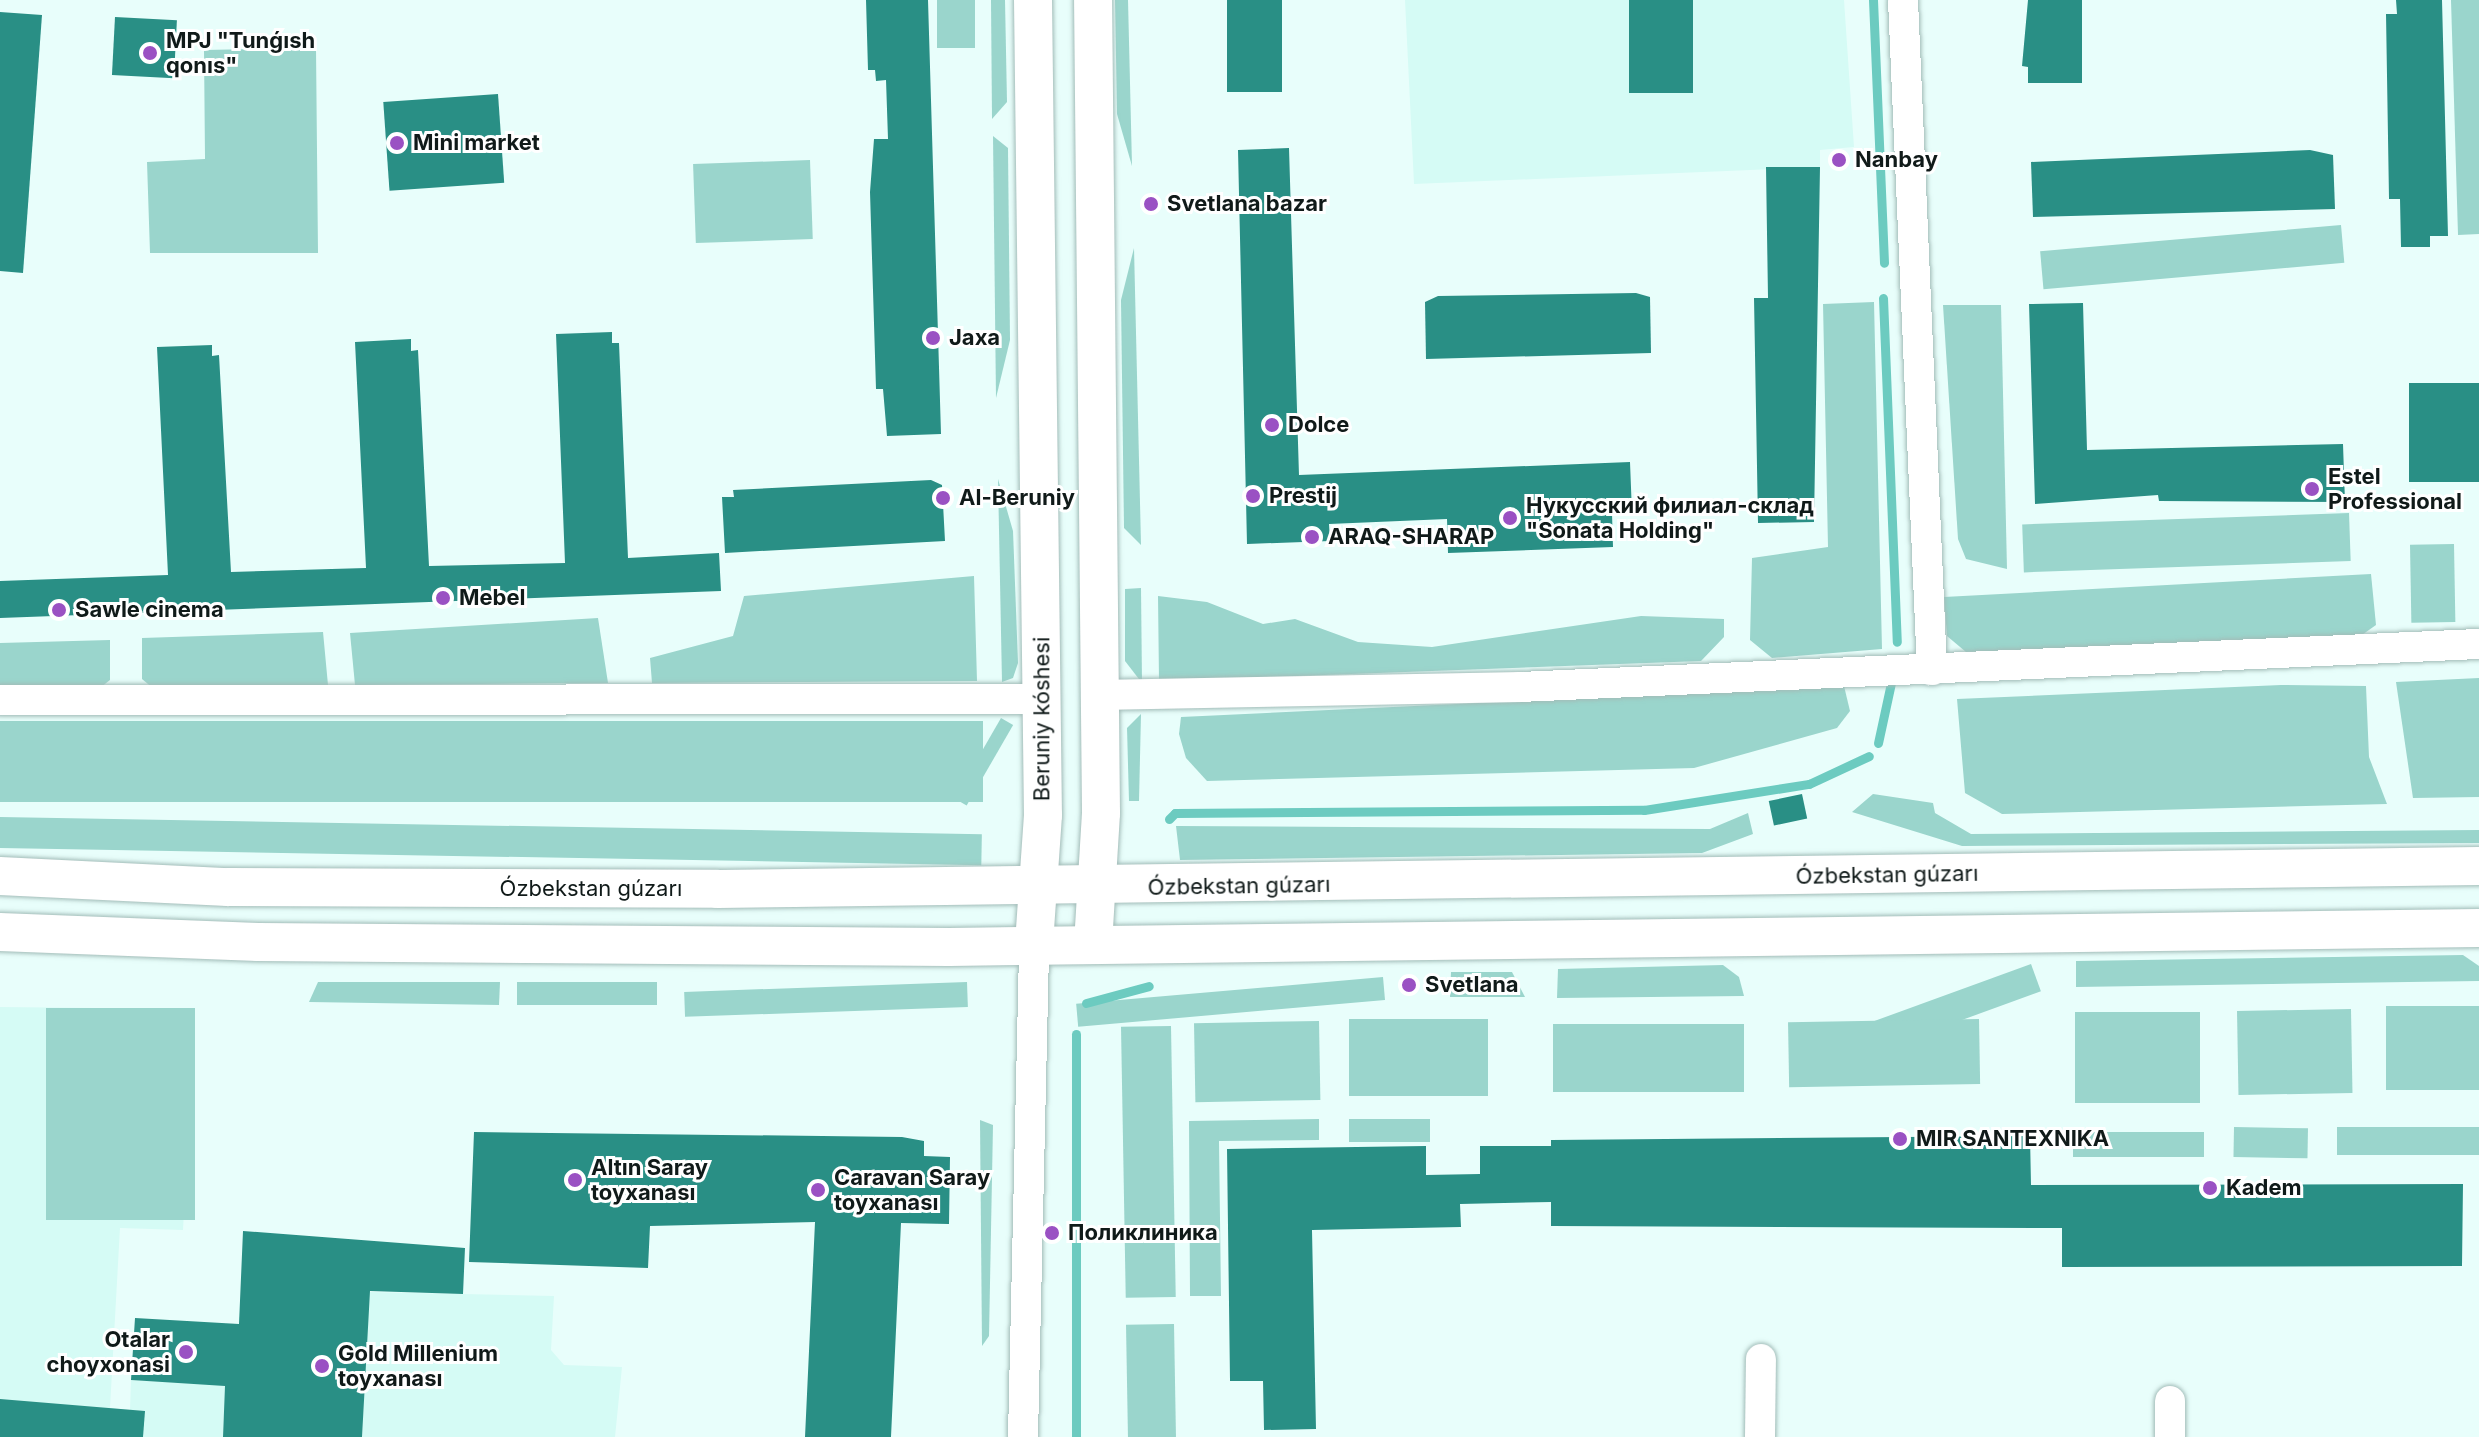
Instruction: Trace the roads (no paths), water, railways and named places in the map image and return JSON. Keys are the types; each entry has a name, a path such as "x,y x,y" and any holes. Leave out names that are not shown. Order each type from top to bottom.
{"main road":[{"name":"Beruniy kóshesi","path":"1033,0 1043,815 1034,945"},
{"path":"1093,0 1101,813 1093,944"},
{"path":"1043,815 1074,835 1101,813"},
{"name":"Ózbekstan gúzarı","path":"0,876 359,889 1097,887 2479,866"},
{"path":"0,932 258,942 1034,945 2479,928"}],"street":[{"path":"1903,0 1932,670"},
{"path":"1100,695 1932,670 2479,644"},
{"path":"0,700 1042,699"},
{"name":"Beruniy kóshesi","path":"1023,1437 1034,945"},
{"path":"1760,1437 1761,1359"},
{"path":"2170,1401 2170,1437"}],"waterway":[{"path":"1873,0 1884,263"},
{"path":"1883,298 1897,642"},
{"path":"1878,743 1891,683"},
{"path":"1169,819 1175,813 1644,810 1809,784 1869,756"},
{"path":"1086,1003 1149,986"},
{"path":"1076,1034 1076,1437"}],"place":[{"name":"MPJ \"Tunǵısh qonıs\"","path":"150,53"},
{"name":"Mini market","path":"397,143"},
{"name":"Nanbay","path":"1839,160"},
{"name":"Svetlana bazar","path":"1151,204"},
{"name":"Jaxa","path":"933,338"},
{"name":"Dolce","path":"1272,425"},
{"name":"Estel Professional","path":"2312,489"},
{"name":"Prestij","path":"1253,496"},
{"name":"Al-Beruniy","path":"943,498"},
{"name":"Нукусский филиал-склад \"Sonata Holding\"","path":"1510,518"},
{"name":"ARAQ-SHARAP","path":"1312,537"},
{"name":"Mebel","path":"443,598"},
{"name":"Sawle cinema","path":"59,610"},
{"name":"Svetlana","path":"1409,985"},
{"name":"MIR SANTEXNIKA","path":"1900,1139"},
{"name":"Altın Saray toyxanası","path":"575,1180"},
{"name":"Kadem","path":"2210,1188"},
{"name":"Caravan Saray toyxanası","path":"818,1190"},
{"name":"Поликлиника","path":"1052,1233"},
{"name":"Otalar choyxonasi","path":"186,1352"},
{"name":"Gold Millenium toyxanası","path":"322,1366"}]}
